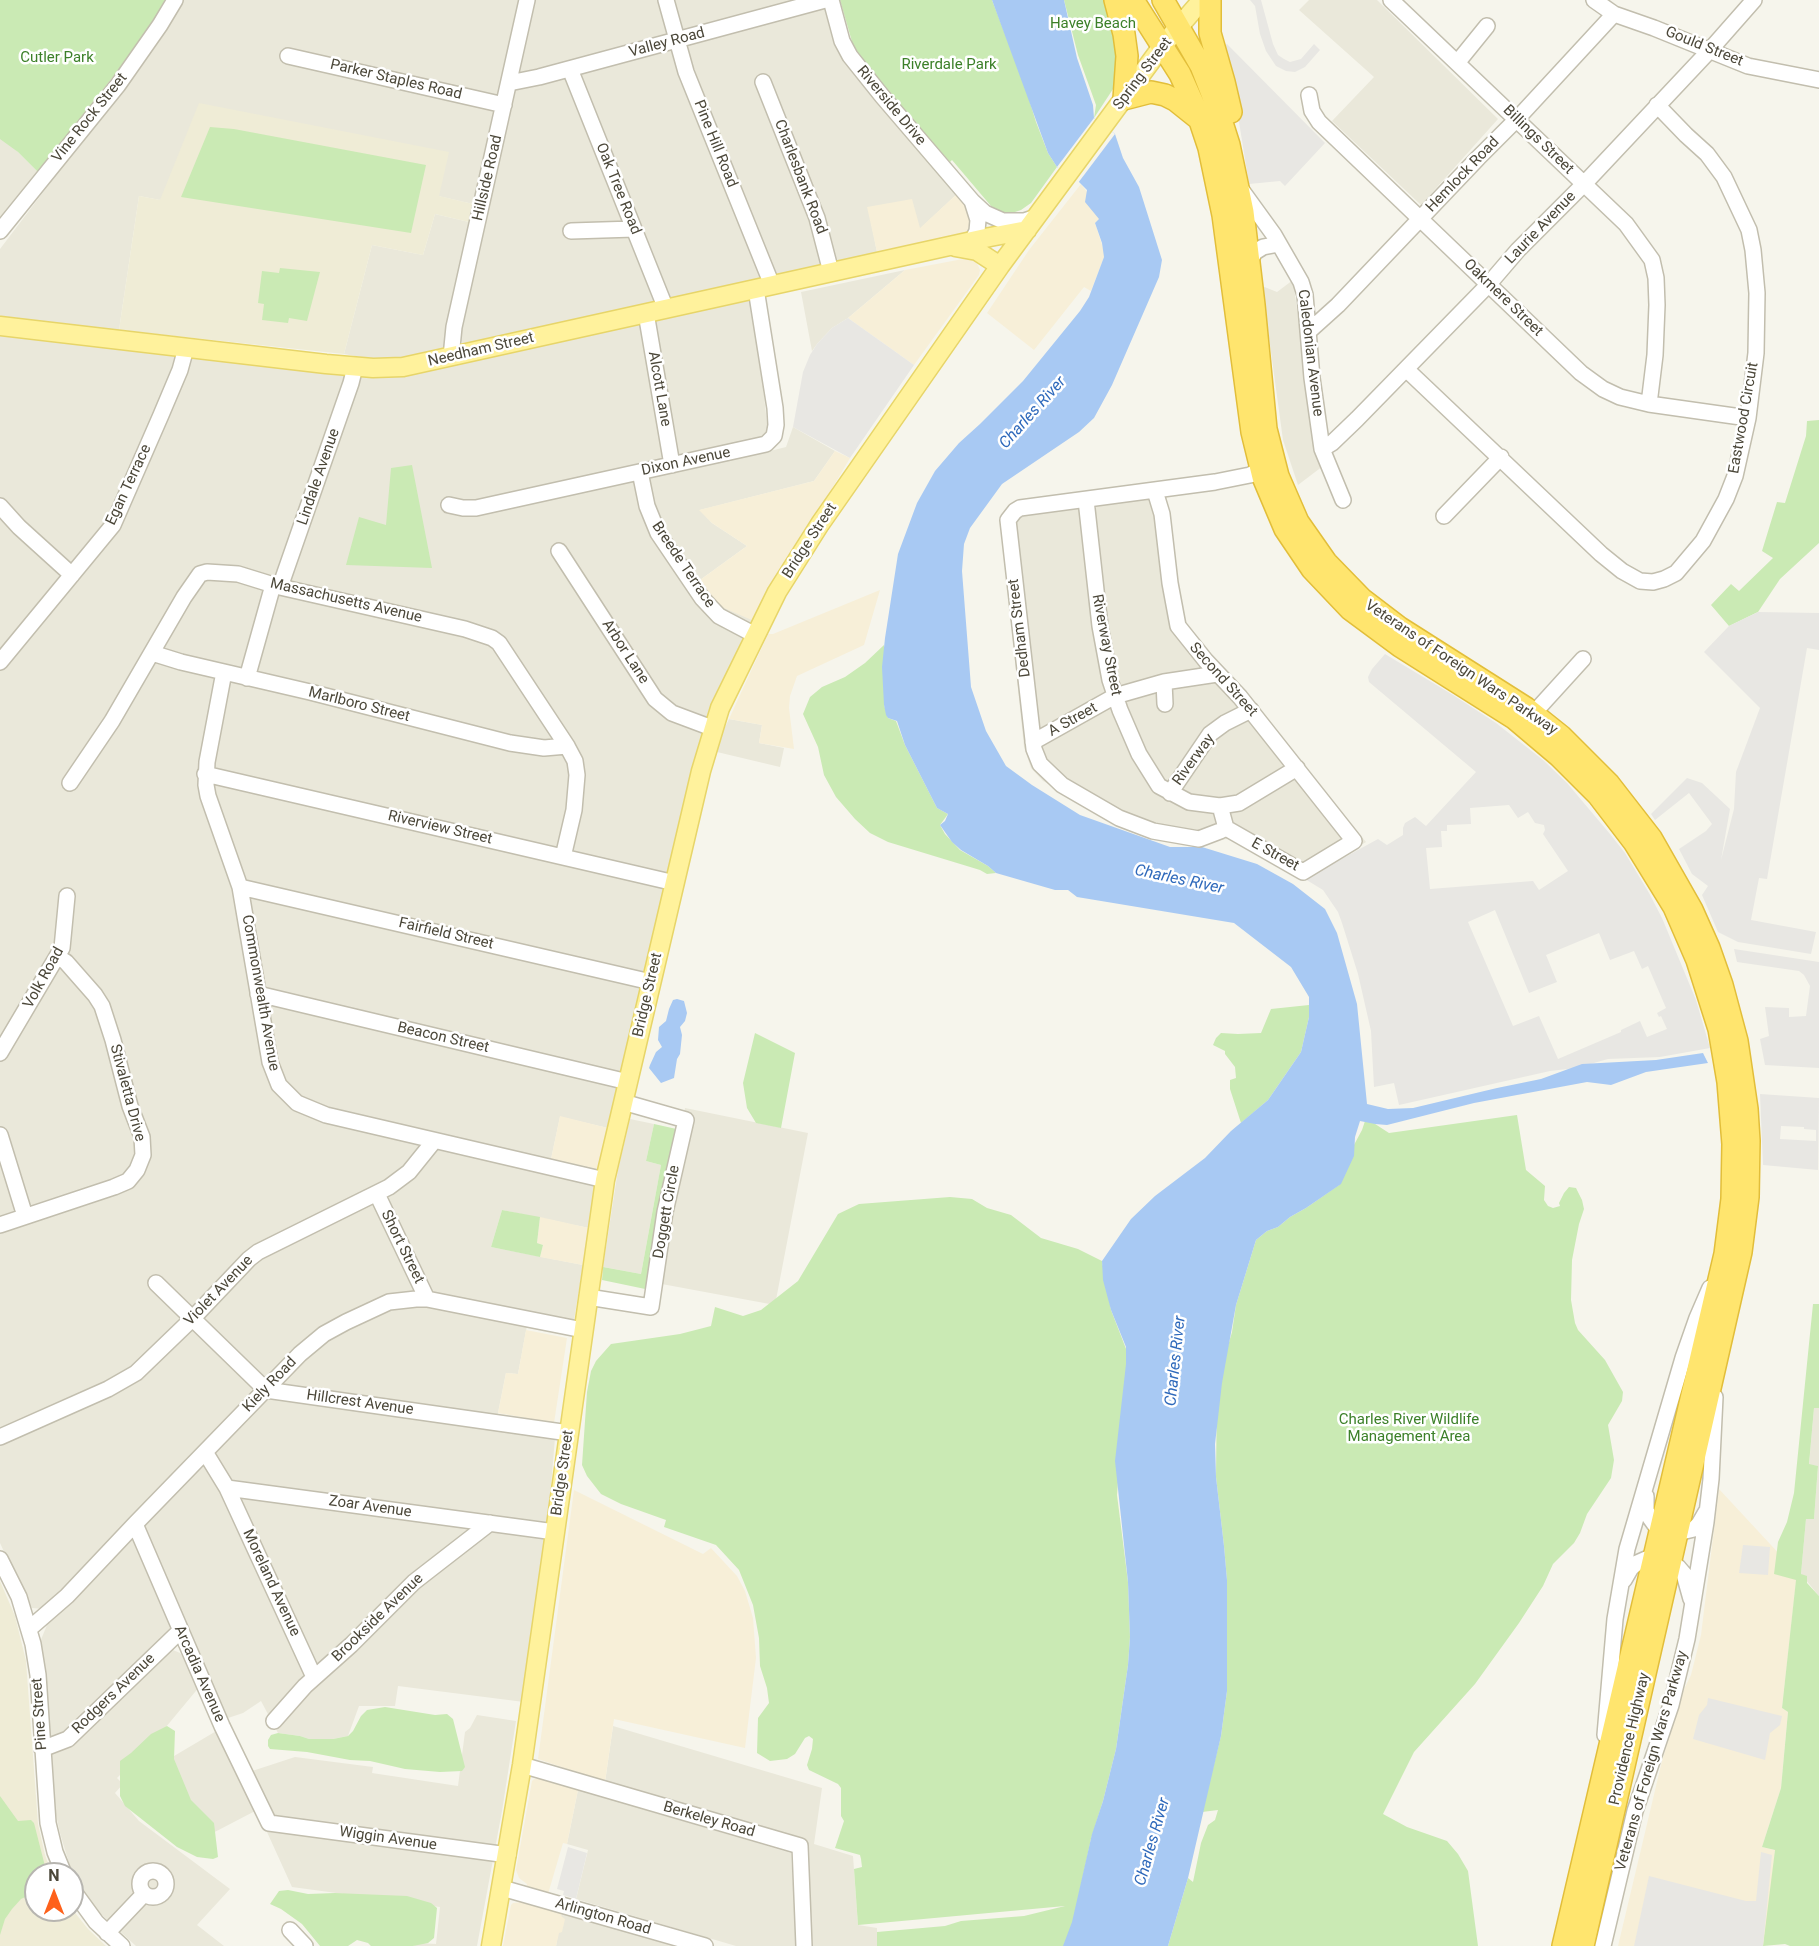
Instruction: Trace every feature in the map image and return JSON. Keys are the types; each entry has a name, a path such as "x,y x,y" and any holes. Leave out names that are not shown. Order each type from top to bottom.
{"highway":[{"path":"1115,0 1126,44 1124,99 1148,93 1165,95 1175,100 1200,121"},
{"name":"Veterans of Foreign Wars Parkway","path":"1133,0 1180,74 1200,121 1211,157 1223,215 1249,417 1260,470 1288,535 1335,596 1381,633 1499,707 1545,743 1579,775 1611,811 1655,873 1682,923 1710,997 1724,1056 1731,1099 1732,1199 1725,1254 1670,1531"},
{"name":"Veterans of Foreign Wars Parkway","path":"1163,0 1198,60 1212,93 1229,145 1238,184 1249,262 1268,440 1275,468 1286,496 1307,536 1340,578 1370,606 1400,628 1496,687 1561,736 1593,767 1651,838 1682,890 1701,929 1728,1005 1737,1041 1746,1104 1749,1178 1741,1252 1717,1361 1663,1560"},
{"path":"1210,0 1209,30 1231,111 1238,184"},
{"name":"Providence Highway","path":"1563,1946 1603,1777 1663,1560"},
{"name":"Providence Highway","path":"1583,1946 1663,1560"}],"main road":[{"name":"Spring Street","path":"1086,151 1163,45 1202,0"},
{"name":"Bridge Street","path":"491,1946 522,1766 606,1180 712,728 755,635 804,547 1000,266 1086,151"},
{"name":"Needham Street","path":"2,327 356,367 396,368 948,248 1031,224"},
{"name":"Needham Street","path":"948,248 960,247 974,250 1000,266"}],"street":[{"name":"Vine Rock Street","path":"0,231 118,86 160,26 174,0"},
{"name":"Hillside Road","path":"451,357 454,327 527,0"},
{"name":"Pine Hill Road","path":"666,0 686,72 764,287"},
{"name":"Valley Road","path":"509,83 570,69 825,0"},
{"name":"Riverside Drive","path":"831,0 842,41 850,56 972,201 990,216 1003,221 1031,224"},
{"name":"Billings Street","path":"1391,0 1626,224 1652,260 1656,278 1656,355 1649,404"},
{"name":"Gould Street","path":"1594,0 1614,14 1654,27 1748,66 1819,80"},
{"name":"Laurie Avenue","path":"1322,449 1349,427 1488,285 1518,250 1710,50 1754,0"},
{"name":"Hemlock Road","path":"1308,332 1338,305 1517,119 1614,14"},
{"path":"1457,63 1487,26"},
{"name":"Parker Staples Road","path":"288,56 504,105"},
{"name":"Oak Tree Road","path":"570,69 666,309"},
{"name":"Charlesbank Road","path":"763,82 817,218 831,272"},
{"name":"Oakmere Street","path":"1309,95 1312,111 1319,122 1581,373 1603,389 1620,397 1649,404 1748,418"},
{"name":"Eastwood Circuit","path":"1406,369 1601,554 1622,571 1640,580 1653,582 1676,573 1703,541 1733,482 1748,418 1756,353 1757,293 1749,230 1724,177 1707,154 1657,105"},
{"name":"Caledonian Avenue","path":"1238,184 1279,244 1301,282 1305,295 1322,449 1343,500"},
{"path":"972,201 978,220 977,231 972,241"},
{"path":"571,231 634,229"},
{"path":"1249,262 1255,252 1263,247 1279,244"},
{"name":"Dixon Avenue","path":"449,505 476,508 766,444 774,436 776,408 764,287"},
{"name":"Alcott Lane","path":"646,313 672,465"},
{"name":"Egan Terrace","path":"0,662 116,519 180,370 186,348"},
{"name":"Lindale Avenue","path":"247,678 277,586 356,367"},
{"path":"1444,516 1501,458"},
{"name":"Dedham Street","path":"1226,828 1199,839 1153,831 1119,818 1062,784 1040,764 1033,742 1008,520 1020,508 1155,491 1250,475 1260,470"},
{"name":"Breede Terrace","path":"640,472 647,507 658,533 702,598 719,616 755,635"},
{"name":"Second Street","path":"1155,491 1162,514 1178,627 1217,674 1240,697 1354,841"},
{"name":"Riverway Street","path":"1086,500 1100,626 1110,680 1139,754 1159,786 1189,802 1220,806"},
{"path":"0,506 19,527 72,575"},
{"name":"Arbor Lane","path":"559,551 655,699 672,712 712,728"},
{"name":"Massachusetts Avenue","path":"70,783 112,721 184,597 200,574 207,572 238,574 277,586 465,629 499,643 575,761 577,775 574,810 563,857"},
{"name":"Marlboro Street","path":"152,653 510,743 544,747 567,746"},
{"path":"1533,714 1583,659"},
{"name":"Commonwealth Avenue","path":"224,672 205,774 208,796 240,887 258,994 274,1074 279,1085 297,1103 326,1115 606,1180"},
{"name":"A Street","path":"1033,742 1115,696 1164,682 1217,674"},
{"path":"1164,682 1165,704"},
{"name":"Riverway","path":"1170,793 1210,734 1224,723 1251,711"},
{"path":"1226,828 1220,806 1239,803 1297,768"},
{"name":"Riverview Street","path":"205,774 675,883"},
{"name":"E Street","path":"1226,828 1303,872 1354,841"},
{"name":"Fairfield Street","path":"240,887 651,982"},
{"name":"Volk Road","path":"0,1053 58,957 64,938 67,896"},
{"name":"Stivaletta Drive","path":"0,1225 114,1187 128,1180 137,1170 143,1155 142,1137 130,1106 102,1006 88,987 58,957"},
{"name":"Beacon Street","path":"258,994 628,1082"},
{"name":"Doggett Circle","path":"588,1297 651,1307 665,1212 686,1119 623,1102"},
{"path":"0,1135 25,1216"},
{"name":"Violet Avenue","path":"0,1437 122,1381 148,1362 258,1252 389,1187 409,1172 434,1141"},
{"name":"Short Street","path":"376,1194 427,1299"},
{"name":"Veterans of Foreign Wars Parkway","path":"1603,1777 1607,1701 1619,1591 1627,1549 1690,1336 1725,1254"},
{"path":"156,1283 266,1390"},
{"name":"Kiely Road","path":"29,1629 68,1596 300,1354 324,1334 346,1322 389,1302 427,1299 583,1330"},
{"name":"Veterans of Foreign Wars Parkway","path":"1603,1946 1635,1811 1671,1705 1691,1614 1709,1500 1717,1361"},
{"name":"Hillcrest Avenue","path":"266,1390 569,1432"},
{"path":"205,1452 227,1488"},
{"path":"1646,1484 1646,1510 1655,1525 1670,1531 1694,1529 1706,1513 1709,1500"},
{"name":"Zoar Avenue","path":"227,1488 555,1532"},
{"name":"Moreland Avenue","path":"227,1488 314,1677"},
{"name":"Brookside Avenue","path":"274,1721 314,1677 351,1646 414,1582 489,1523"},
{"name":"Arcadia Avenue","path":"135,1524 222,1726 268,1823"},
{"name":"Pine Street","path":"0,1559 20,1598 38,1675 48,1823 59,1862"},
{"path":"1619,1591 1631,1568 1646,1559 1663,1560 1678,1567 1687,1582 1691,1614"},
{"name":"Rodgers Avenue","path":"42,1749 68,1739 180,1631"},
{"name":"Berkeley Road","path":"522,1766 800,1846 804,1946"},
{"name":"Wiggin Avenue","path":"268,1823 508,1855"},
{"name":"Arlington Road","path":"502,1887 705,1946"},
{"path":"107,1933 144,1894"},
{"path":"84,1907 122,1946"},
{"path":"290,1930 305,1946"}],"shaded area":[{"path":"183,0 520,0 473,204 438,196 448,152 160,200 139,196 119,330 0,316 0,249 154,46"},
{"path":"531,0 825,0 841,56 958,193 920,229 868,207 878,257 465,348 458,336"},
{"path":"1250,0 1261,0 1278,55 1290,62 1301,59 1314,44 1320,50 1305,67 1295,72 1276,66 1266,51 1255,6"},
{"path":"1309,0 1377,0 1498,119 1421,205 1332,121 1374,77 1299,10"},
{"path":"1227,44 1325,143 1285,186 1280,181 1249,184 1231,72 1222,47"},
{"path":"199,103 449,152 439,196 473,204 469,222 435,214 423,255 372,245 344,354 119,330 139,196 160,200"},
{"path":"0,134 38,172 0,220"},
{"path":"1081,184 1106,217 1095,223 1104,257 1091,291 1084,287 1034,350 987,313 1029,250"},
{"path":"958,193 970,209 973,230 877,252 867,207 912,199 920,228"},
{"path":"435,214 469,222 445,346 439,353 389,362 344,354 372,245 423,255"},
{"path":"968,258 976,261 980,270 979,275 914,365 848,318 905,270"},
{"path":"905,270 848,318 832,328 812,351 801,292"},
{"path":"1293,280 1309,398 1323,466 1298,485 1283,440 1262,286 1277,292"},
{"path":"744,299 754,304 770,451 786,447 793,427 835,451 814,481 700,510 712,523 747,546 700,580 754,621 708,715 670,864 608,1128 560,1117 551,1159 598,1169 589,1228 502,1210 491,1247 583,1265 574,1320 563,1321 529,1315 518,1374 506,1373 495,1428 555,1438 548,1521 524,1702 398,1686 395,1706 359,1706 348,1736 333,1739 309,1739 278,1733 261,1701 243,1713 225,1719 186,1624 67,1733 52,1739 49,1733 40,1642 47,1625 45,1609 32,1608 27,1601 0,1543 0,335 398,375"},
{"path":"848,318 914,365 850,458 793,427 803,372 810,355 832,328"},
{"path":"835,451 850,458 754,621 717,605 700,580 747,546 712,523 699,510 814,481"},
{"path":"1165,485 1180,605 1187,625 1366,842 1305,879 1228,839 1198,843 1116,823 1043,781 1031,768 1024,747 1000,517 1013,504"},
{"path":"880,590 864,645 797,676 790,696 789,708 794,749 759,743 762,725 729,719 768,634 773,634"},
{"path":"1758,612 1819,613 1819,650 1807,648 1767,879 1759,878 1751,920 1816,932 1811,954 1738,942 1718,932 1702,895 1708,886 1692,874 1679,849 1706,831 1712,824 1689,793 1655,820 1651,814 1687,778 1702,783 1730,809 1721,860 1734,809 1736,772 1760,708 1704,652 1729,626"},
{"path":"1385,654 1496,723 1543,760 1567,783 1625,853 1649,893 1662,918 1696,1000 1710,1048 1660,1057 1608,1059 1576,1068 1550,1071 1399,1105 1394,1083 1374,1087 1371,1031 1358,974 1342,923 1338,912 1323,890 1305,879 1378,839 1387,845 1403,835 1405,823 1415,817 1426,826 1476,772 1369,682 1368,677","holes":["1509,805 1518,818 1528,812 1535,823 1544,825 1543,834 1568,871 1539,890 1533,881 1430,889 1426,848 1442,847 1441,831 1447,831 1447,825 1471,824 1470,808","1495,910 1529,993 1557,982 1546,955 1599,933 1610,960 1634,951 1642,969 1648,966 1666,1008 1657,1013 1659,1017 1661,1016 1667,1029 1647,1037 1640,1021 1621,1032 1558,1059 1539,1016 1513,1026 1468,922"]},
{"path":"729,719 762,725 759,743 784,748 780,767 717,752"},
{"path":"1734,949 1819,962 1819,1068 1765,1065 1760,1039 1769,1036 1765,1007 1789,1008 1789,1017 1806,1016 1810,986 1799,971 1737,962"},
{"path":"1760,1094 1819,1098 1818,1170 1763,1165","holes":["1781,1126 1804,1127 1804,1129 1816,1130 1816,1141 1780,1139"]},
{"path":"685,1108 808,1133 775,1305 651,1282"},
{"path":"560,1116 608,1128 598,1169 551,1159"},
{"path":"630,1119 654,1124 646,1161 661,1165 641,1274 603,1267 618,1170"},
{"path":"540,1217 589,1228 583,1265 540,1257 543,1245 537,1243"},
{"path":"526,1330 567,1338 554,1423 498,1413 506,1373 518,1374"},
{"path":"1814,1408 1819,1408 1819,1596 1801,1574 1806,1519 1814,1519 1818,1466 1809,1465"},
{"path":"1719,1489 1797,1573 1782,1708 1788,1712 1781,1788 1762,1847 1775,1850 1765,1946 1618,1946 1662,1761 1684,1689 1691,1675 1701,1635"},
{"path":"574,1490 703,1554 711,1548 737,1576 745,1591 753,1618 756,1658 745,1748 614,1719 605,1782 538,1759"},
{"path":"1743,1545 1770,1547 1768,1575 1739,1573"},
{"path":"0,1581 15,1616 26,1661 38,1824 48,1862 24,1862 24,1922 82,1922 106,1946 0,1946"},
{"path":"173,1650 180,1653 187,1661 200,1686 156,1739 117,1778 123,1784 115,1793 139,1821 230,1889 197,1925 224,1946 136,1946 100,1913 84,1894 84,1862 69,1862 53,1801 50,1753 166,1652"},
{"path":"1708,1698 1782,1716 1780,1725 1770,1733 1765,1760 1693,1739 1699,1715 1707,1705"},
{"path":"477,1715 516,1721 477,1946 413,1946 420,1943 436,1944 440,1907 292,1887 257,1810 209,1835 169,1759 218,1730 240,1775 295,1757 373,1767 372,1773 458,1786 465,1732"},
{"path":"613,1726 822,1788 814,1844 853,1856 858,1925 877,1928 877,1946 812,1946 808,1843 605,1782"},
{"path":"540,1776 578,1790 567,1844 563,1843 548,1894 527,1888 527,1884 519,1878 516,1870 532,1781 539,1779"},
{"path":"578,1790 791,1853 797,1946 736,1946 576,1899 588,1850 567,1844"},
{"path":"568,1847 587,1853 576,1899 563,1895 564,1891 557,1889"},
{"path":"1761,1852 1772,1855 1763,1946 1634,1946 1649,1876 1746,1901 1756,1901"},
{"path":"523,1902 562,1911 561,1916 565,1919 556,1946 503,1946 511,1905"},
{"path":"562,1911 682,1946 556,1946"}],"green space":[{"name":"Cutler Park","path":"0,0 165,0 135,49 38,172 18,152 0,139"},
{"name":"Riverdale Park","path":"840,0 992,0 1048,153 1057,167 1031,203 1012,213 1003,213 991,206 863,61 853,45"},
{"name":"Havey Beach","path":"1064,0 1111,0 1117,63 1115,86 1094,118 1096,105 1078,55"},
{"path":"210,127 234,129 426,165 411,233 181,197"},
{"path":"280,268 320,272 307,321 289,318 288,323 262,320 264,304 258,303 262,271 279,273"},
{"path":"1819,420 1819,543 1780,579 1758,612 1729,626 1711,605 1731,584 1739,591 1773,558 1762,551 1777,502 1785,503 1806,436 1807,421"},
{"path":"412,465 432,568 346,565 359,517 386,525 391,468"},
{"path":"884,645 884,705 888,718 896,721 905,745 937,808 948,814 940,825 960,850 996,873 987,874 888,842 870,833 836,797 824,775 818,747 803,714 810,697 822,687 845,677 865,663"},
{"path":"1309,1005 1309,1017 1301,1052 1268,1100 1241,1123 1230,1089 1230,1080 1236,1078 1235,1067 1225,1051 1213,1045 1216,1038 1221,1033 1261,1033 1271,1009"},
{"path":"755,1033 795,1053 781,1128 756,1123 747,1108 743,1083"},
{"name":"Charles River Wildlife Management Area","path":"1517,1115 1526,1170 1545,1186 1544,1200 1548,1206 1553,1208 1560,1206 1559,1203 1569,1187 1576,1188 1582,1200 1584,1209 1572,1260 1571,1300 1575,1323 1578,1330 1605,1360 1623,1392 1622,1401 1608,1425 1614,1460 1611,1478 1587,1514 1580,1533 1574,1543 1553,1564 1543,1586 1519,1623 1475,1684 1414,1752 1383,1814 1407,1827 1447,1841 1458,1854 1468,1871 1478,1946 1168,1946 1188,1878 1193,1882 1201,1843 1208,1825 1215,1820 1218,1810 1202,1812 1221,1736 1227,1691 1227,1580 1216,1477 1217,1384 1232,1332 1236,1305 1256,1240 1339,1185 1348,1156 1365,1121 1372,1122 1389,1133"},
{"path":"654,1124 681,1130 650,1290 602,1280 603,1267 641,1274 661,1165 646,1161"},
{"path":"950,1197 972,1199 987,1208 1011,1215 1041,1238 1078,1249 1102,1261 1111,1310 1128,1354 1117,1495 1128,1582 1130,1637 1128,1665 1116,1749 1065,1946 877,1946 877,1932 945,1926 961,1921 1024,1916 1065,1906 858,1925 854,1869 862,1867 861,1859 860,1855 835,1848 844,1821 841,1816 841,1788 838,1784 809,1770 807,1765 813,1739 809,1736 805,1738 795,1754 787,1759 770,1761 757,1753 758,1718 769,1703 760,1666 759,1638 753,1605 739,1570 716,1545 664,1527 666,1520 621,1504 601,1494 587,1476 582,1465 587,1392 591,1371 596,1361 611,1344 680,1334 711,1326 715,1307 743,1316 761,1310 798,1281 838,1214 859,1204"},
{"path":"502,1210 540,1217 537,1243 543,1245 540,1257 491,1247"},
{"path":"1813,1304 1819,1304 1819,1408 1814,1408 1809,1464 1818,1466 1814,1519 1806,1519 1801,1574 1807,1576 1807,1583 1819,1596 1819,1946 1785,1944 1763,1946 1775,1850 1762,1847 1781,1788 1788,1712 1782,1708 1796,1580 1774,1574 1778,1542 1787,1522 1794,1493"},
{"path":"385,1707 435,1715 447,1714 453,1719 465,1767 462,1771 405,1769 370,1761 270,1749 268,1746 271,1735 278,1733 309,1739 333,1739 348,1736 367,1710"},
{"path":"167,1726 175,1731 174,1759 191,1800 214,1823 218,1857 213,1859 197,1857 177,1847 125,1806 120,1796 120,1761 151,1734"},
{"path":"0,1796 18,1821 31,1820 34,1823 44,1862 24,1862 24,1898 5,1919 0,1935"},
{"path":"288,1890 308,1894 407,1896 431,1903 437,1908 434,1938 428,1943 413,1946 371,1946 357,1940 348,1946 320,1946 302,1924 270,1904 279,1891"}],"water":[{"name":"Charles River","path":"992,0 1064,0 1077,58 1093,105 1094,118 1115,134 1123,158 1139,187 1162,260 1159,277 1112,385 1094,418 1079,432 1002,484 970,528 964,544 962,571 971,687 986,731 1006,766 1080,815 1170,847 1202,847 1257,864 1293,884 1325,909 1337,933 1357,1004 1367,1104 1388,1109 1413,1108 1541,1079 1582,1064 1656,1060 1703,1053 1708,1063 1646,1072 1611,1085 1587,1082 1474,1103 1387,1125 1360,1121 1355,1137 1354,1156 1341,1184 1256,1240 1236,1305 1222,1383 1215,1444 1216,1477 1227,1580 1227,1691 1221,1736 1188,1878 1168,1946 1063,1946 1072,1922 1092,1834 1116,1749 1130,1637 1128,1582 1115,1461 1126,1347 1111,1310 1103,1280 1102,1261 1131,1219 1155,1196 1205,1158 1231,1131 1268,1100 1301,1052 1309,1017 1309,997 1291,967 1234,923 1077,897 1068,890 1055,890 996,873 961,850 940,825 948,814 937,808 905,745 897,721 886,715 882,667 885,638 898,554 917,503 935,471 959,443 1023,381 1080,311 1089,297 1104,257 1095,223 1099,219 1085,202 1087,190 1057,167 1048,153"},
{"path":"673,1000 684,1001 687,1013 680,1027 682,1035 680,1054 674,1078 661,1083 649,1068 656,1052 662,1047 658,1040 659,1027 666,1021"}],"pier":[{"path":"1094,118 1115,134 1078,183 1057,167"}]}
